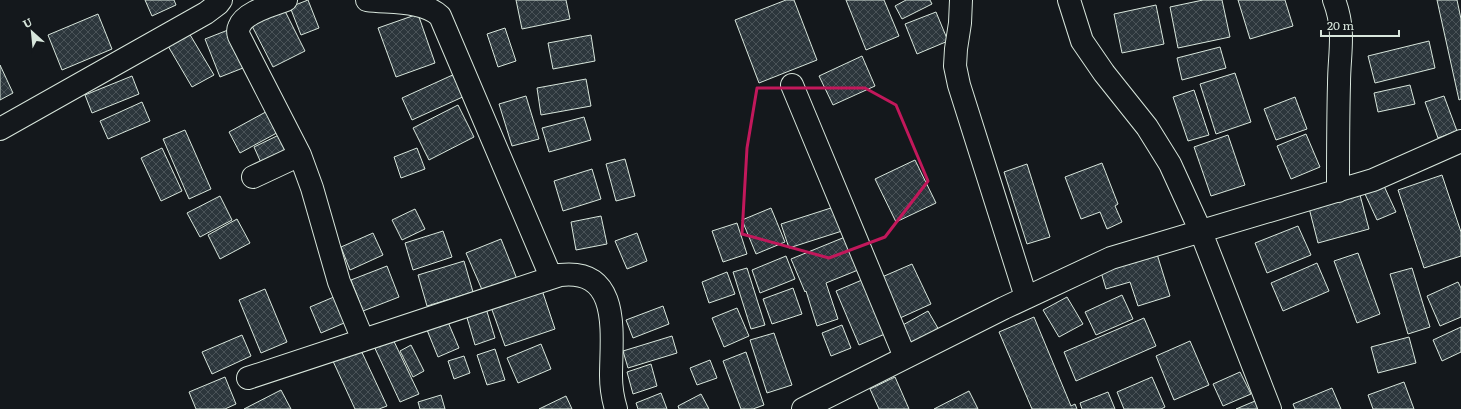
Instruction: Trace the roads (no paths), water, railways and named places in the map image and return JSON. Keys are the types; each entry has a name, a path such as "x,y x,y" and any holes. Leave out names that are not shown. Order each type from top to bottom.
{"street":[{"path":"286,0 256,11 242,20 238,28 239,36 300,155 312,188 339,282 363,340"},
{"path":"366,0 427,6 435,10 440,16 551,278"},
{"path":"960,0 960,22 955,66 959,85 1026,297"},
{"path":"1069,0 1082,41 1104,73 1150,133 1170,164 1201,232 1270,409"},
{"path":"1334,0 1342,27 1342,53 1339,82 1338,191"},
{"path":"0,129 214,6 238,28"},
{"path":"792,85 905,357"},
{"path":"803,409 1026,297 1111,258 1373,180 1461,141"},
{"path":"253,177 300,155"},
{"path":"248,378 560,275 572,274 585,276 598,284 606,298 612,322 611,378 616,409"}]}
